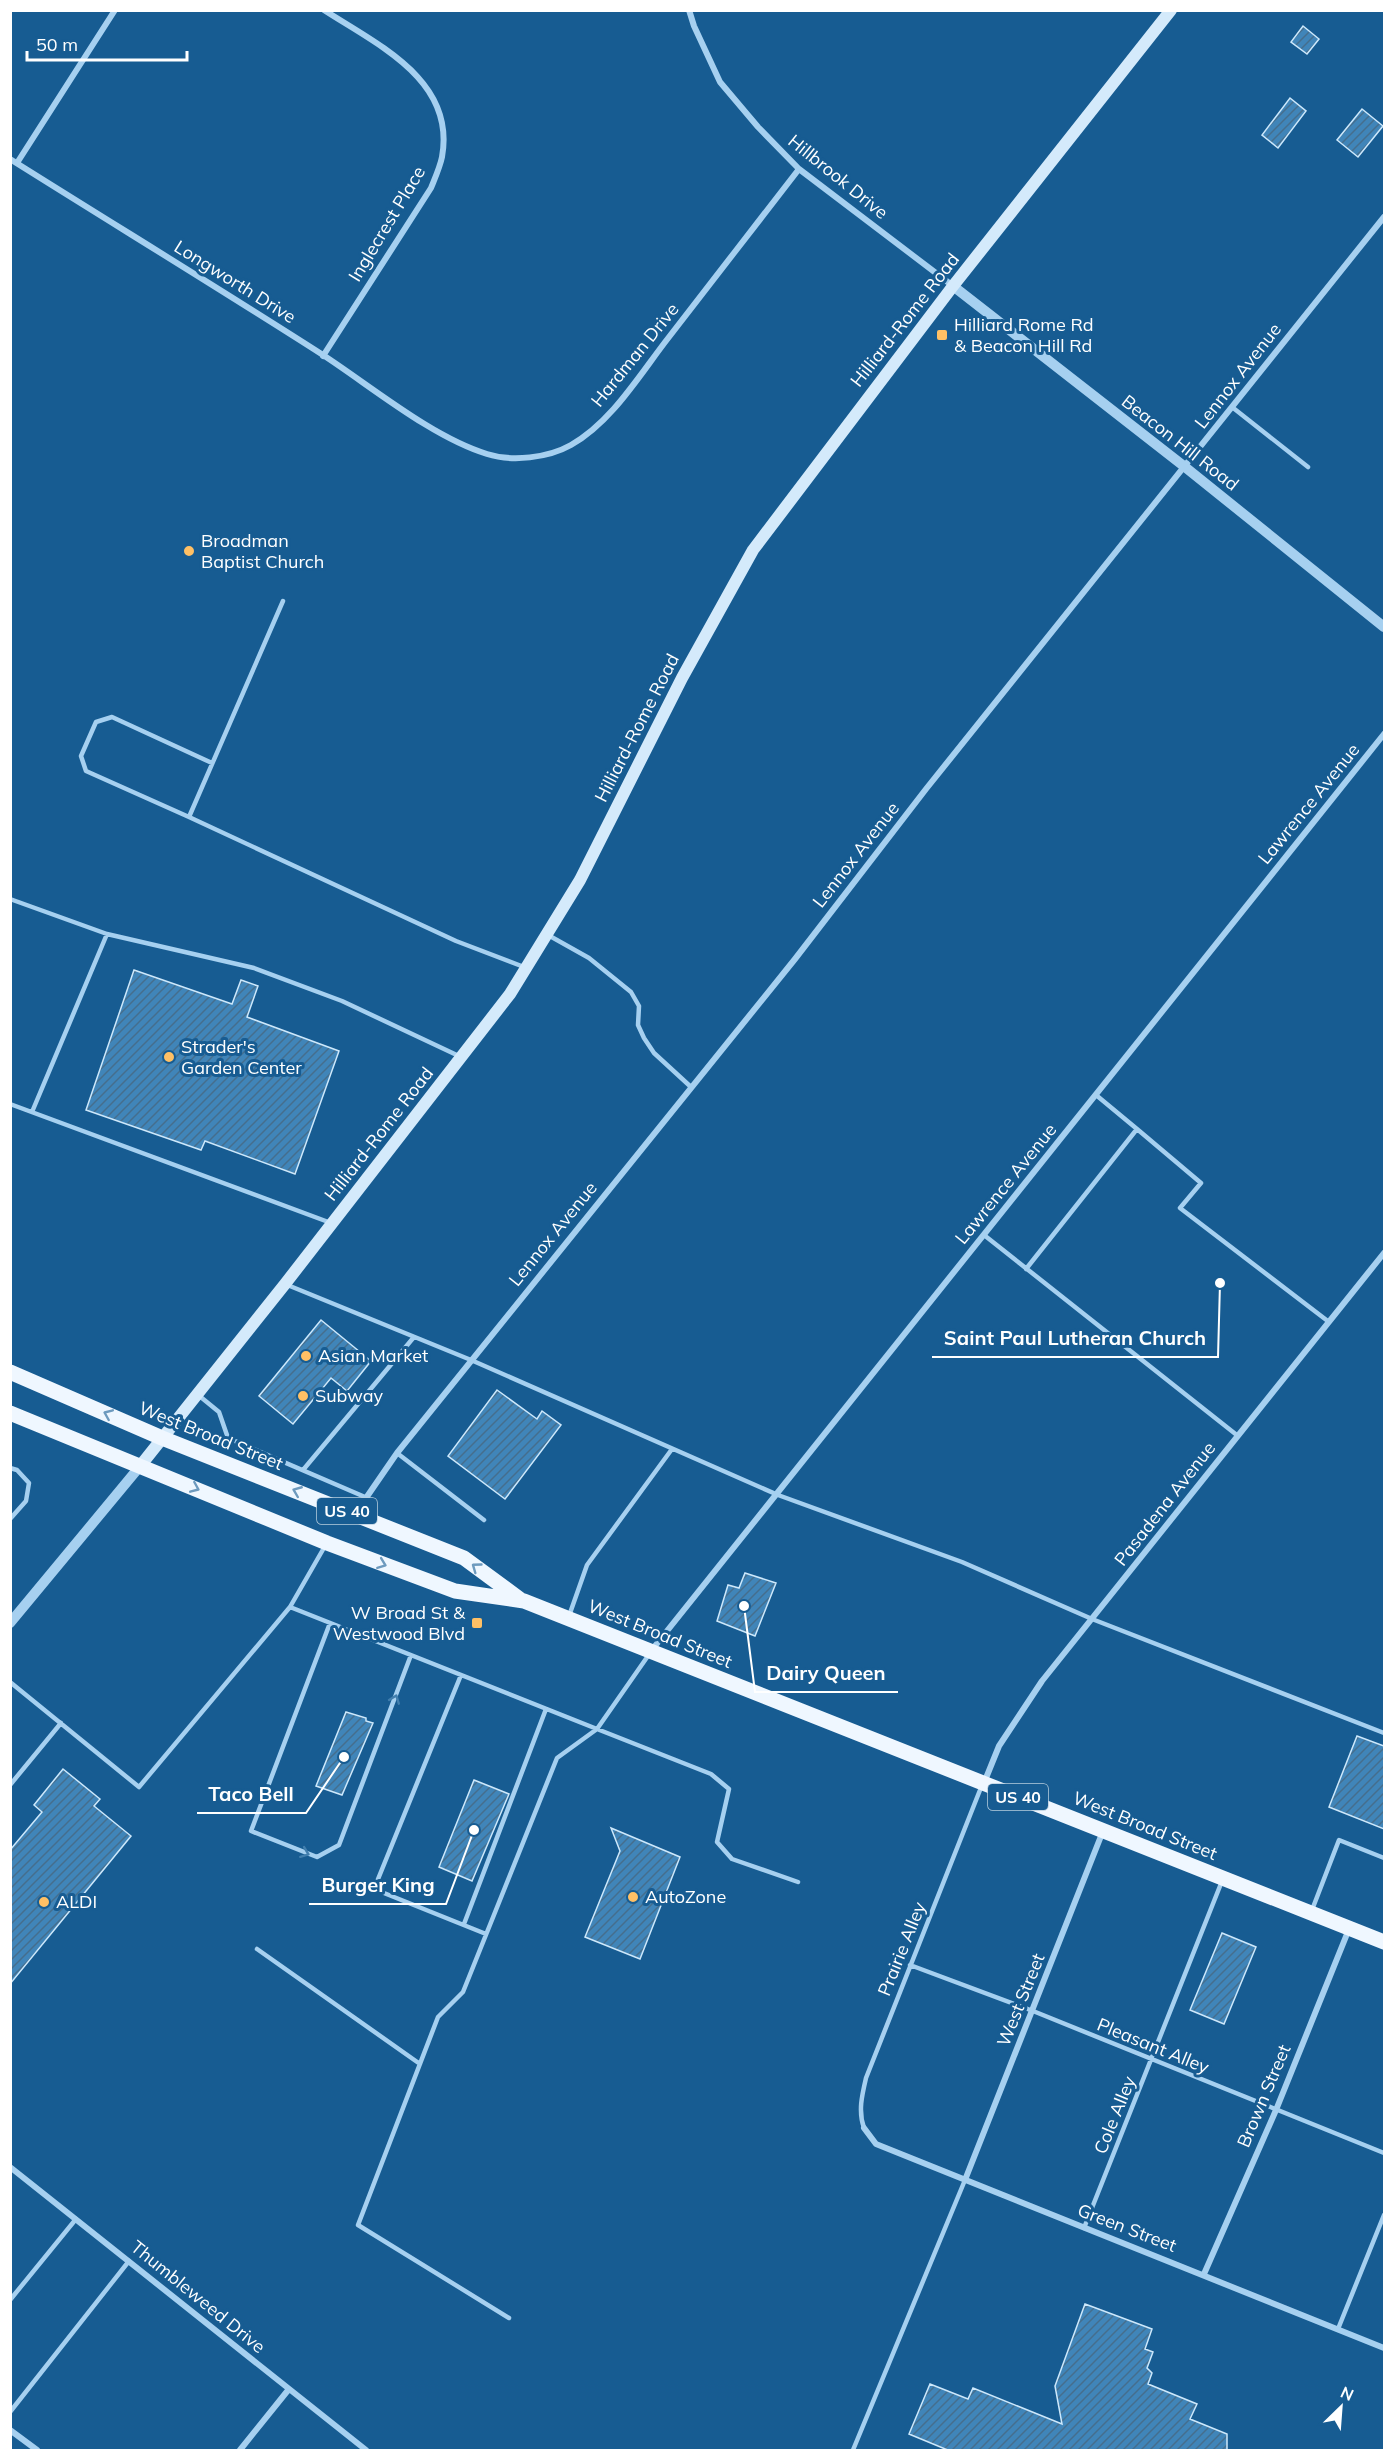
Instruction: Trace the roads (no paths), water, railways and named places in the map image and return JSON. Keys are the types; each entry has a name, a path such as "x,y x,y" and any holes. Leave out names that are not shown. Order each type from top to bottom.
{"main road":[{"name":"Hilliard-Rome Road","path":"141,1465 510,994 580,880 682,678 753,550 953,286 1171,10"},
{"name":"West Broad Street","path":"10,1372 162,1438 464,1558 524,1601 1384,1942"},
{"name":"West Broad Street","path":"10,1413 327,1543 455,1591 524,1601"}],"street":[{"path":"17,163 115,10"},
{"name":"Inglecrest Place","path":"323,356 431,188 442,159 444,142 441,115 432,94 416,74 398,58 324,10"},
{"name":"Hillbrook Drive","path":"689,10 720,82 758,127 799,169 953,286"},
{"name":"Longworth Drive","path":"10,159 323,356 442,434"},
{"name":"Hardman Drive","path":"442,434 466,447 490,455 515,458 544,454 568,447 590,433 623,396 799,169"},
{"name":"Lennox Avenue","path":"355,1514 398,1453 471,1360 1384,217"},
{"name":"Beacon Hill Road","path":"953,286 1185,467 1384,627"},
{"name":"Lawrence Avenue","path":"651,1652 1384,734"},
{"name":"Pasadena Avenue","path":"983,1783 999,1746 1042,1681 1384,1253"},
{"path":"10,1623 141,1465"},
{"name":"West Street","path":"965,2180 1104,1830"},
{"name":"Brown Street","path":"1204,2274 1276,2110 1349,1929"},
{"name":"Green Street","path":"864,2128 876,2144 1384,2348"},
{"name":"Thumbleweed Drive","path":"10,2167 366,2451"},
{"path":"240,2451 289,2389"},
{"path":"10,2430 37,2451"}],"lane":[{"path":"1232,407 1308,466"},
{"path":"189,817 284,601"},
{"path":"212,763 112,717 96,722 81,756 86,771 456,941 526,967"},
{"path":"10,899 107,934 254,968 342,1001 461,1057"},
{"path":"32,1112 107,934"},
{"path":"546,934 590,957 631,992 639,1006 638,1025 644,1038 654,1053 691,1087"},
{"path":"1096,1095 1201,1183 1180,1208 1329,1322"},
{"path":"10,1104 332,1223"},
{"path":"1026,1269 1137,1129"},
{"path":"984,1235 1238,1436"},
{"path":"285,1284 471,1360 778,1495 962,1562 1092,1619 1384,1733"},
{"path":"303,1470 414,1337"},
{"path":"197,1394 219,1412 228,1438 365,1497"},
{"path":"568,1619 586,1564 672,1449"},
{"path":"398,1453 484,1520"},
{"path":"10,1468 17,1470 29,1484 26,1500 10,1520"},
{"path":"10,1682 139,1787 290,1607 327,1543"},
{"path":"290,1607 711,1773 729,1789 717,1842 732,1859 798,1882"},
{"path":"330,1623 251,1831 317,1857 339,1845 411,1655"},
{"path":"509,2318 358,2225 438,2017 463,1992 557,1758 597,1729 651,1652"},
{"path":"461,1675 374,1889 486,1934"},
{"path":"464,1924 546,1709"},
{"path":"10,1785 61,1723"},
{"name":"Prairie Alley","path":"864,2128 861,2120 861,2101 866,2078 983,1783"},
{"path":"1311,1914 1339,1840 1384,1858"},
{"name":"Cole Alley","path":"1084,2228 1223,1878"},
{"path":"257,1949 420,2064"},
{"name":"Pleasant Alley","path":"910,1965 1384,2153"},
{"path":"853,2451 965,2180"},
{"path":"1338,2329 1384,2215"},
{"path":"10,2300 76,2219"},
{"path":"10,2412 129,2261"}],"place":[{"name":"Hilliard Rome Rd & Beacon Hill Rd","path":"942,335"},
{"name":"Broadman Baptist Church","path":"189,551"},
{"name":"Strader's Garden Center","path":"169,1057"},
{"name":"Saint Paul Lutheran Church","path":"1220,1283"},
{"name":"Asian Market","path":"306,1356"},
{"name":"Subway","path":"303,1396"},
{"name":"Dairy Queen","path":"744,1606"},
{"name":"W Broad St & Westwood Blvd","path":"477,1623"},
{"name":"Taco Bell","path":"344,1757"},
{"name":"Burger King","path":"474,1830"},
{"name":"AutoZone","path":"633,1897"},
{"name":"ALDI","path":"44,1902"}]}
